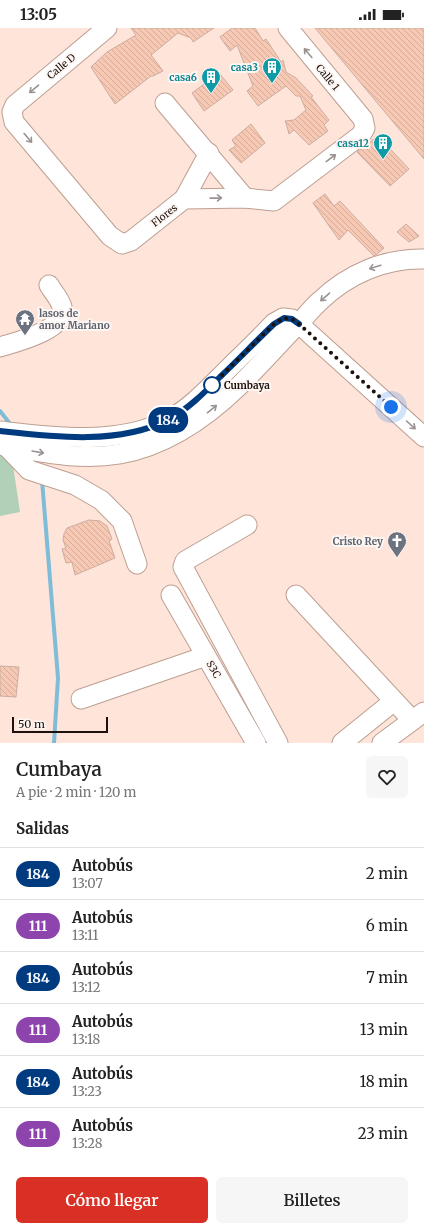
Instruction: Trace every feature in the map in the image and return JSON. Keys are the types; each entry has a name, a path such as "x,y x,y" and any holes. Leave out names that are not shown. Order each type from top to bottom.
{"street":[{"name":"Calle D","path":"15,104 107,28"},
{"name":"Calle 1","path":"288,28 363,119 365,128"},
{"path":"165,103 245,198"},
{"name":"Flores","path":"15,104 12,112 14,122 110,236 122,244 131,241 184,199 245,198 274,201 361,135 365,128"},
{"path":"184,199 208,153"},
{"path":"393,252 424,249"},
{"path":"299,324 326,296 355,275 374,267 396,261 424,259"},
{"path":"0,347 39,334 58,321 62,314 62,308 59,300 49,285"},
{"path":"2,440 46,436 82,437 119,435 144,430 168,420 192,404 274,324 284,318 292,319 299,324 424,437"},
{"path":"2,440 29,470 75,485 101,500 122,521 137,564"},
{"path":"247,525 185,561 183,567 278,743"},
{"name":"S3C","path":"171,595 256,743"},
{"path":"296,595 394,701 418,716 382,743"},
{"path":"81,699 206,656"},
{"path":"342,743 394,701"}],"green space":[{"path":"0,454 13,465 20,512 0,516"}],"building":[{"path":"131,28 214,28 193,42 191,38 178,33 151,55 163,71 151,76 115,104 91,67 107,52 136,35"},
{"path":"232,28 255,28 263,41 266,39 281,62 283,60 286,72 296,78 313,96 311,97 329,120 324,125 328,131 309,145 294,130 289,134 285,121 294,120 306,110 300,96 296,96 286,86 258,106 247,91 253,86 237,45 230,51 220,37"},
{"path":"315,28 424,28 424,159"},
{"name":"casa6","path":"219,73 233,90 204,111 192,93"},
{"path":"251,124 265,143 241,163 229,150 236,146 232,140"},
{"name":"casa12","path":"378,136 409,169 390,186 357,152"},
{"path":"325,194 334,206 340,201 384,248 374,256 348,230 339,240 313,203"},
{"path":"406,224 419,236 409,242 397,232"},
{"path":"89,520 100,521 107,526 112,539 109,541 115,558 75,575 72,562 66,563 62,549 66,548 63,540 64,534 67,528"},
{"path":"0,666 19,667 16,697 0,696"}],"waterway":[{"path":"0,411 11,425"},
{"path":"42,480 58,678 54,743"}],"bus line":[{"name":"184","path":"0,431 46,436 82,437 119,435 144,430 168,420 192,404 274,324 284,318 292,319 299,324"}],"place":[{"name":"casa3","path":"272,84"},
{"name":"casa6","path":"211,94"},
{"name":"casa12","path":"383,160"},
{"name":"lasos de amor Mariano","path":"25,336"},
{"name":"Cumbaya","path":"212,385"},
{"name":"Cristo Rey","path":"397,558"}],"route":[{"path":"212,385 274,324 284,318 292,319 299,324 391,407"}]}
